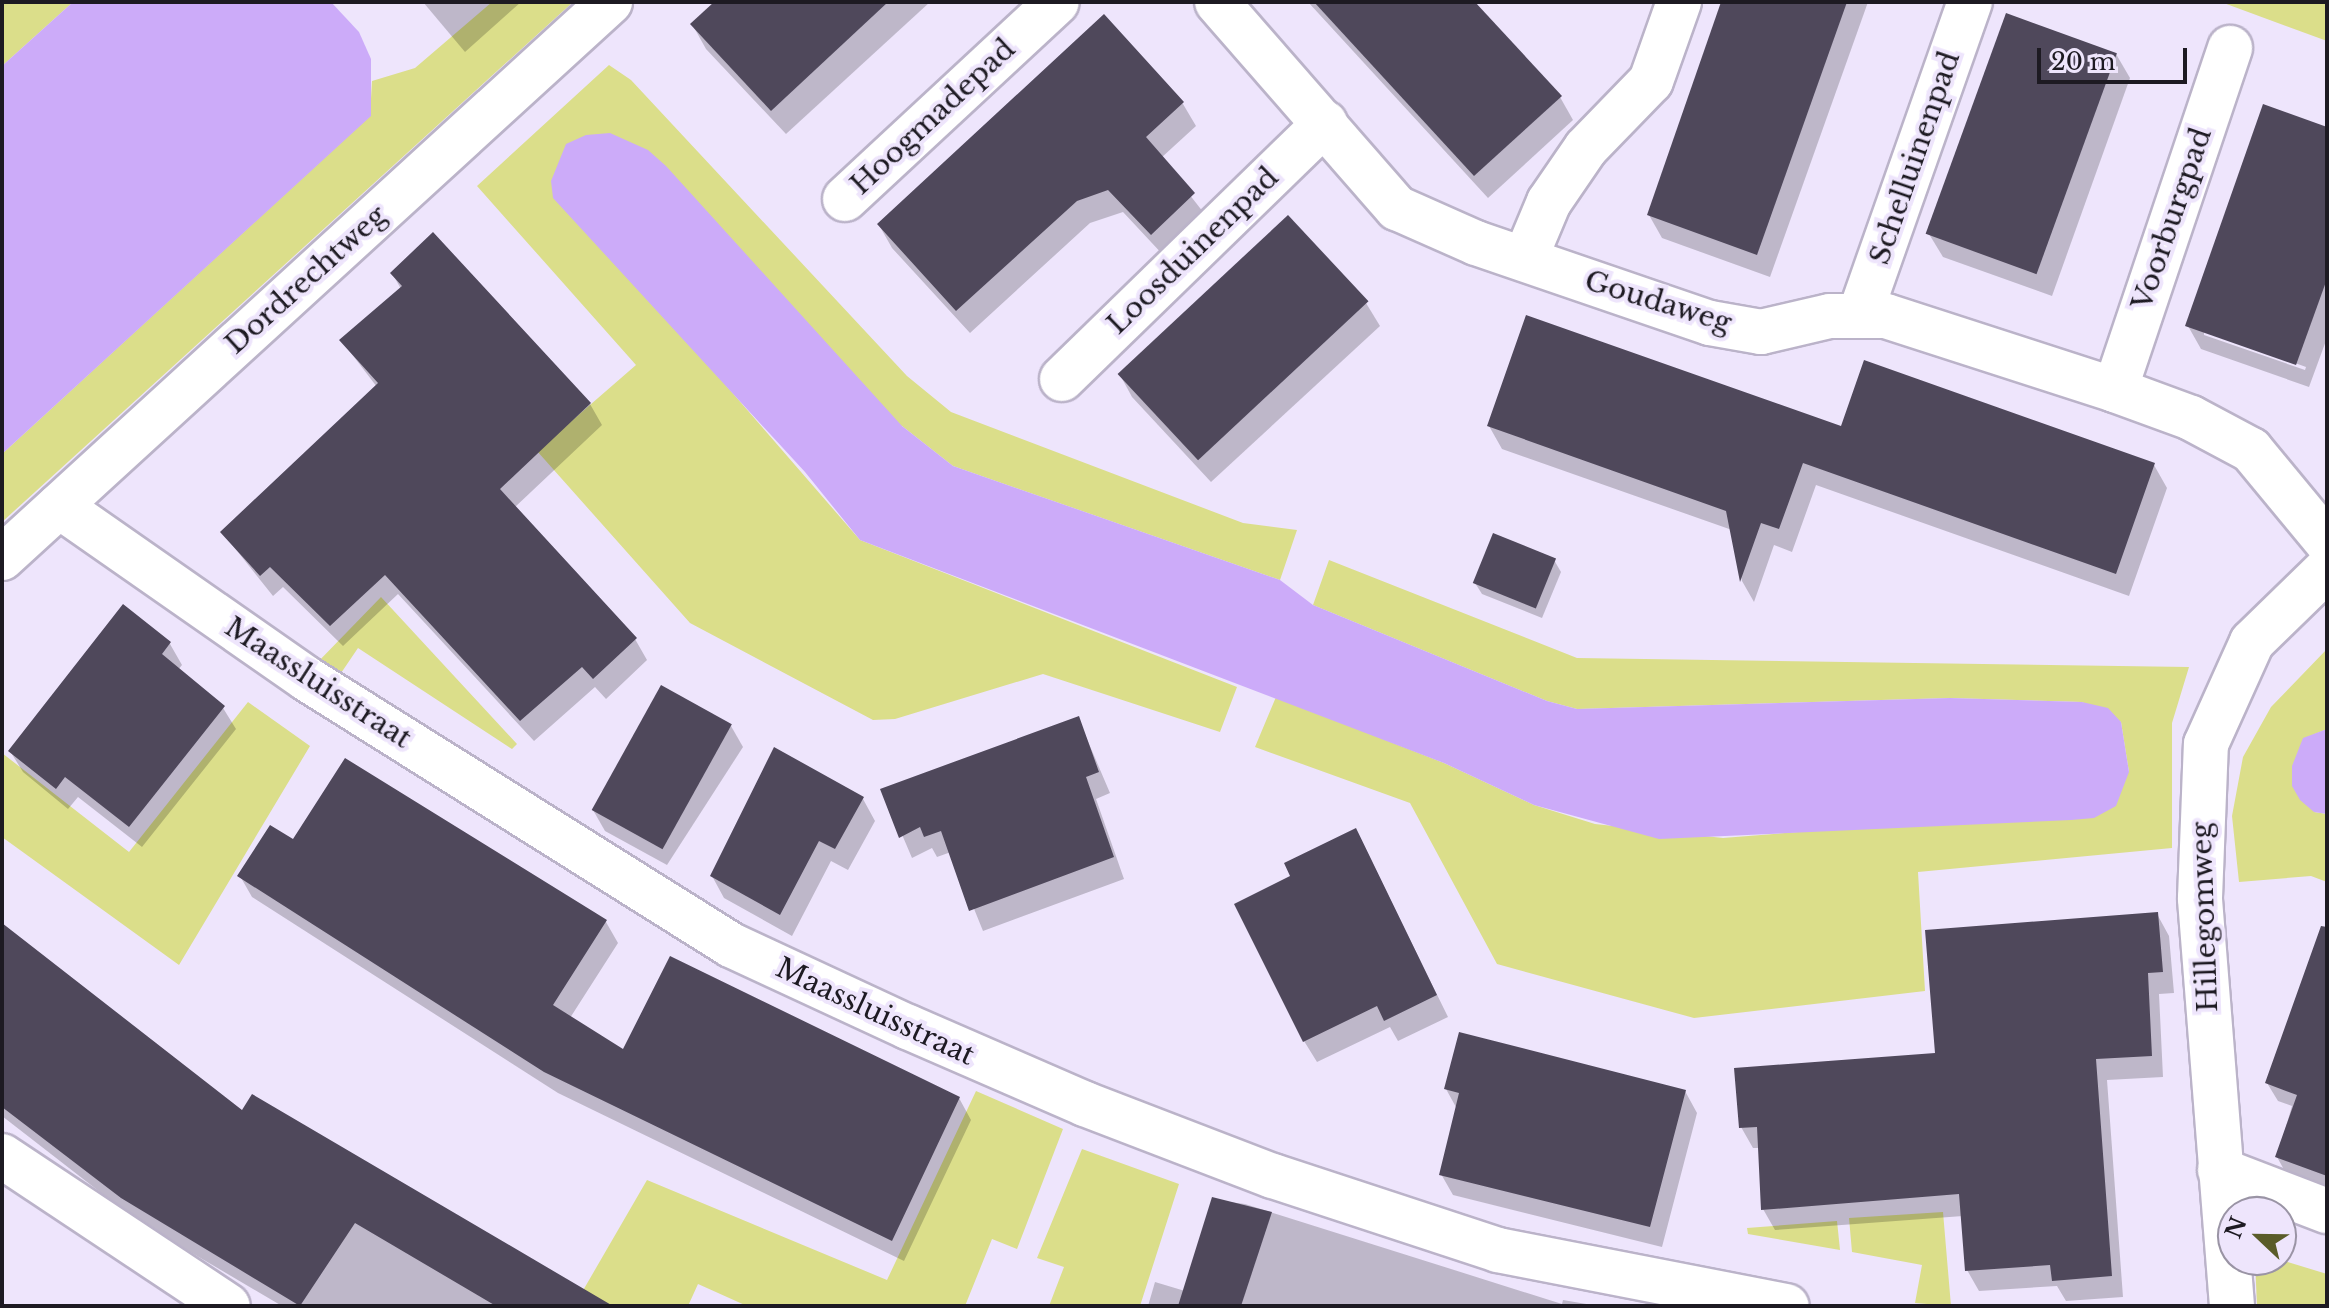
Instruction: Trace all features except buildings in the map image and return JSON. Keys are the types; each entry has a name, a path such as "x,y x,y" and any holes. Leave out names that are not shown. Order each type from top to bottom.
{"street":[{"name":"Dordrechtweg","path":"2,558 610,2"},
{"name":"Hoogmadepad","path":"845,199 1057,2"},
{"name":"Goudaweg","path":"1217,2 1397,208 1525,259 1710,323 1761,332 1860,314 1886,316 2115,390 2191,418 2251,450 2327,542"},
{"path":"1525,259 1549,202 1586,148 1651,81 1679,2"},
{"name":"Schelluinenpad","path":"1860,314 1970,2"},
{"name":"Voorburgpad","path":"2115,390 2230,48"},
{"name":"Loosduinenpad","path":"1062,379 1325,123"},
{"name":"Maassluisstraat","path":"59,506 307,679 662,903 731,945 850,1001 1085,1104 1273,1176 1498,1250 1787,1306"},
{"name":"Hillegomweg","path":"2232,1306 2200,898 2206,744 2252,642 2327,569"},
{"path":"2,1156 228,1306"},
{"path":"2220,1170 2327,1211"}],"green space":[{"path":"2,2 73,2 2,66"},
{"path":"492,2 573,2 2,522 2,454 370,116 372,81 415,68"},
{"path":"2221,2 2327,2 2327,41 2267,19"},
{"path":"609,65 631,80 907,376 951,412 1243,523 1297,530 1280,580 953,466 902,426 723,382 860,540 1237,687 1220,732 1043,674 895,719 873,720 690,623 537,451 636,365 477,186"},
{"path":"1329,560 1577,658 2189,667 2172,723 2172,848 1918,872 1925,991 1694,1018 1497,964 1410,803 1255,747 1276,697 1444,763 1534,805 1595,824 1723,838 1798,832 2129,772 2121,722 2082,702 1950,698 1577,709 1547,701 1313,605"},
{"path":"381,597 517,744 512,749 358,648 337,679 314,666"},
{"path":"2327,649 2327,729 2303,739 2314,812 2327,814 2327,882 2311,876 2239,882 2232,816 2243,757 2271,707"},
{"path":"248,702 310,746 179,965 2,837 2,753 129,852"},
{"path":"976,1091 1063,1129 1017,1249 992,1239 965,1306 747,1306 698,1284 688,1306 574,1306 647,1180 887,1280"},
{"path":"1082,1149 1179,1184 1140,1306 1049,1306 1064,1267 1037,1258"},
{"path":"1943,1212 1951,1306 1915,1303 1922,1265 1852,1252 1849,1218"},
{"path":"1837,1221 1840,1250 1748,1234 1747,1228"},
{"path":"2297,1265 2327,1274 2327,1306 2257,1306 2256,1276 2297,1276"}],"shaded area":[{"path":"73,2 331,2 359,32 371,59 371,116 2,454 2,66"},
{"path":"610,133 648,150 666,166 902,426 953,466 1280,580 1313,605 1547,701 1577,709 1950,698 2082,702 2108,708 2121,722 2129,772 2116,806 2094,818 2071,820 1659,839 1534,805 1444,763 860,540 805,472 553,198 551,181 566,144 586,135"},
{"path":"2327,729 2327,814 2314,812 2300,800 2292,786 2292,766 2303,738"}]}
